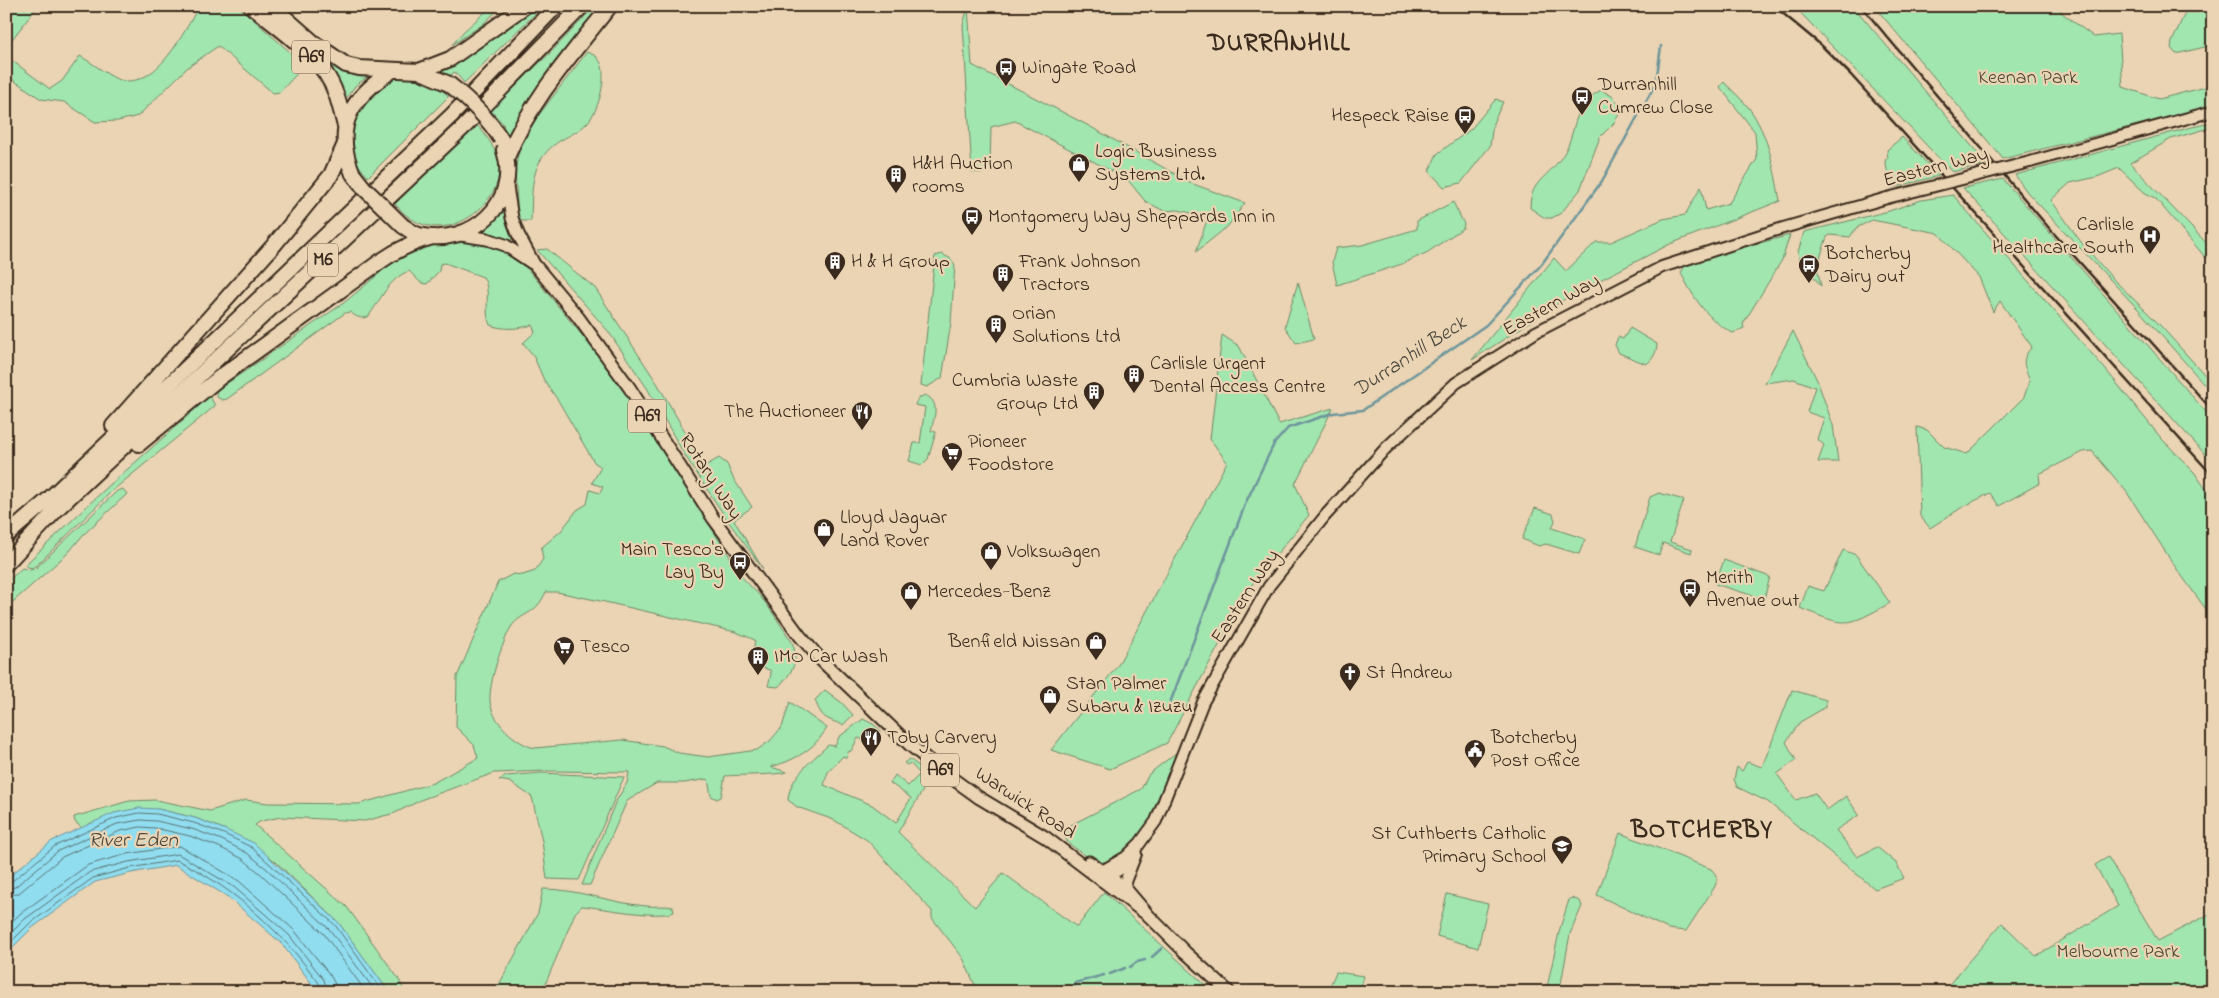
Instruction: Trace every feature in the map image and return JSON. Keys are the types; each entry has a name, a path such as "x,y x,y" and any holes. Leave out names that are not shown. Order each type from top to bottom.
{"highway":[{"name":"A69","path":"251,6 275,24 315,61 326,74 337,95 345,126"},
{"name":"A69","path":"272,6 314,42 346,65 359,68 394,70"},
{"path":"54,503 274,245 331,175 344,146 345,126 355,104 372,84 394,70 419,71 450,59 525,6"},
{"name":"M6","path":"8,563 54,503 452,116 556,6"},
{"name":"M6","path":"6,536 54,503 465,126 582,6"},
{"path":"507,157 518,130 610,6"},
{"name":"A69","path":"344,146 353,174 371,196 402,226 418,235 433,237 461,235 482,221 497,205 507,187 507,157 501,139 494,128 464,96 449,84 419,71"},
{"path":"54,503 219,378 396,250 433,237"}],"main road":[{"name":"Rotary Way","path":"507,187 512,218 534,264 578,317 629,387 713,518 800,636 822,661"},
{"name":"Rotary Way","path":"461,235 487,238 505,246 534,264"},
{"name":"Warwick Road","path":"822,661 911,746 942,771 978,797 1045,837 1073,858 1087,861 1149,916 1229,992"},
{"name":"Warwick Road","path":"1105,876 1126,889 1149,916"}],"street":[{"name":"Eastern Way","path":"1105,876 1139,844 1156,821 1202,702 1269,586 1325,516 1386,448 1456,383 1536,332 1662,266 1772,231 1887,198 2030,162 2213,111"},
{"name":"Eastern Way","path":"1126,889 1125,882 1139,844"}],"green space":[{"path":"6,6 38,6 6,47"},
{"path":"199,6 238,6 299,60 303,67 280,92 273,93 218,46 187,68 138,116 118,121 95,122 64,102 41,99 6,75 6,56 50,89 62,81 80,56 116,79 133,80 146,76 168,56 186,30"},
{"path":"492,6 502,6 482,25 452,45 464,31"},
{"path":"534,6 543,6 464,83 455,72 449,76 434,68 517,19"},
{"path":"595,6 601,6 536,97 513,125 507,143 501,128 504,125 490,110 553,50"},
{"path":"1067,6 1173,6 1095,13"},
{"path":"1794,6 1853,6 1987,164 1952,172"},
{"name":"Keenan Park","path":"1874,6 2057,6 2062,13 2094,37 2119,34 2123,87 2159,99 2213,85 2213,106 2003,159"},
{"path":"2188,6 2213,6 2213,45 2176,54 2171,48 2172,42"},
{"path":"968,7 972,65 1089,126 1193,184 1245,203 1228,226 1196,252 1208,217 1178,210 1164,211 1145,201 1127,179 1015,121 991,127 990,164 983,173 972,172 963,25"},
{"path":"587,52 596,56 602,66 603,73 602,88 595,112 582,128 553,146 542,158 535,172 531,221 523,221 518,217 515,171 518,155 528,129"},
{"path":"331,63 371,74 355,86 344,101 326,70"},
{"path":"389,78 421,80 434,85 449,96 368,177 350,150 349,135 356,103"},
{"path":"1724,82 1743,101 1756,119 1770,153 1780,201 1670,244 1571,295 1472,360 1554,258 1566,271 1596,242 1611,242 1663,219 1685,215 1701,187 1706,210 1729,203 1757,159 1755,132 1720,87"},
{"path":"1601,90 1612,96 1622,109 1614,123 1600,137 1580,190 1561,213 1552,218 1545,218 1530,208 1533,191 1567,149 1575,122 1583,105"},
{"path":"1496,99 1503,102 1493,123 1490,146 1461,183 1444,187 1429,171 1437,154 1471,129"},
{"path":"2211,123 2213,127 2171,139 2130,163 2213,250 2213,258 2205,257 2156,199 2144,192 2119,168 2097,177 2070,183 2051,200 2081,242 2112,278 2158,323 2213,384 2213,394 2138,309 2027,192 2015,175"},
{"path":"476,124 493,148 497,157 499,171 497,184 481,208 470,217 443,227 420,223 403,212 395,204"},
{"path":"1902,137 1939,176 1891,188 1885,160 1888,158 1887,150"},
{"path":"2003,179 2213,420 2213,463 1963,188"},
{"path":"1953,195 2106,370 2161,438 2194,472 2213,499 2213,619 2174,565 2126,491 2092,451 2083,452 2039,474 2040,483 1999,506 1990,493 1961,508 1930,528 1920,516 1917,427 1927,430 1944,447 1967,454 2024,397 2030,380 2024,363 2032,347 2000,301 1993,312 1979,277 1938,233 1872,220 1856,228 1850,237 1830,235 1827,237 1817,267 1821,286 1799,258 1798,252 1804,232 1889,211 1921,200"},
{"path":"504,202 507,225 512,239 510,241 495,234 476,232"},
{"path":"1453,202 1464,224 1463,228 1428,252 1402,264 1337,285 1332,262 1336,248 1362,245 1417,229 1417,221"},
{"path":"1790,235 1782,260 1743,324 1744,328 1733,333 1716,322 1702,308 1681,273 1684,267 1699,259"},
{"path":"431,241 487,242 517,256 608,367 738,572 769,608 792,642 794,649 795,661 791,672 778,687 768,686 770,670 751,665 755,640 736,632 605,602 557,592 546,592 535,608 514,623 507,634 500,652 490,692 490,700 491,708 500,723 520,742 535,748 622,740 663,746 679,753 708,757 757,750 770,741 782,727 790,702 827,728 822,736 803,753 771,767 787,772 725,776 721,797 717,799 711,796 708,779 684,783 657,783 627,801 590,885 582,885 615,803 627,783 629,772 548,771 494,773 423,799 395,813 365,821 281,817 261,821 255,825 347,907 398,978 405,992 389,992 338,922 275,861 226,830 195,818 158,809 91,823 82,828 75,822 74,817 129,801 156,800 210,811 246,800 268,803 359,804 433,783 478,758 474,745 456,727 457,677 498,582 513,574 523,575 535,571 543,559 541,548 561,531 577,510 587,504 590,490 600,493 603,487 592,483 601,467 594,462 544,380 533,355 523,343 535,332 532,325 500,328 490,325 487,313 487,288 483,277 445,263 440,264 439,271 427,284 421,283 409,271 402,274 390,284 368,317 360,318 350,312 345,313 227,399 222,400 217,397 216,391 345,302 381,272 386,263"},
{"path":"547,249 595,288 657,383 705,466 719,458 727,464 733,478 752,507 734,520 763,569 728,521 684,454 647,388 608,331 537,250"},
{"path":"942,254 951,259 955,265 951,323 942,378 927,387 921,385 935,256"},
{"path":"1298,282 1314,339 1296,343 1285,327"},
{"path":"1630,328 1657,344 1654,356 1646,364 1619,353 1615,345 1618,337 1623,339"},
{"path":"1793,331 1817,380 1833,425 1838,462 1818,462 1824,445 1817,439 1824,418 1807,412 1815,387 1794,379 1765,383"},
{"path":"1222,335 1239,346 1279,424 1333,408 1295,484 1309,515 1250,587 1167,743 1110,769 1051,750 1118,665 1227,462 1210,439"},
{"path":"925,395 930,398 935,406 931,431 936,432 928,459 922,465 909,461 914,443 920,443 925,407 915,405 918,399"},
{"path":"210,396 215,406 112,491 38,564 32,568 26,565 103,491"},
{"path":"123,489 127,494 83,535 68,553 6,608 6,583 22,568 30,570 36,568 117,491"},
{"path":"1659,493 1684,500 1670,542 1692,549 1691,553 1663,543 1659,555 1635,547 1650,497"},
{"path":"1535,508 1553,514 1555,521 1552,528 1585,539 1579,554 1546,544 1539,546 1522,539"},
{"path":"1843,550 1856,555 1890,603 1864,617 1846,622 1828,619 1800,608 1808,586 1824,591"},
{"path":"1724,560 1770,577 1764,599 1715,584"},
{"path":"825,690 842,703 853,715 843,725 828,719 820,711 815,700"},
{"path":"1792,690 1826,700 1826,707 1800,722 1786,742 1796,760 1777,774 1796,800 1815,793 1827,810 1846,796 1859,815 1836,830 1857,857 1877,847 1896,863 1904,878 1875,889 1768,802 1737,787 1734,779 1737,767 1742,771 1747,762 1762,767"},
{"path":"863,719 881,731 872,743 858,738 851,751 848,752 847,758 843,756 828,772 824,785 872,805 896,823 911,798 890,783 895,775 908,786 920,774 910,763 907,765 904,763 909,759 932,775 898,832 975,907 1003,873 1077,927 1104,892 1213,992 978,992 963,958 932,918 932,911 867,840 834,820 797,807 788,800 792,784 808,764 828,745 835,746 839,737"},
{"path":"1177,752 1161,795 1147,825 1129,850 1116,860 1095,862 1069,844 1064,836 1065,828 1141,789 1149,774"},
{"path":"541,773 624,777 579,880 547,879 542,841 532,797 510,782 499,780 506,776"},
{"path":"1620,833 1711,869 1715,874 1717,880 1714,888 1686,931 1668,929 1597,895"},
{"name":"Melbourne Park","path":"2108,857 2158,941 2213,912 2213,992 1952,992 1950,985 2002,923 2036,956 2118,906 2095,865"},
{"path":"543,889 569,891 633,904 673,907 674,912 643,914 582,906 575,913 542,992 495,992 538,913"},
{"path":"1447,894 1488,904 1478,948 1437,936"},
{"path":"1572,898 1580,901 1582,906 1570,934 1560,989 1559,992 1546,992 1560,928 1569,900"},
{"path":"1336,972 1364,976 1359,992 1322,992 1329,988"}],"water":[{"name":"River Eden","path":"139,808 158,809 195,818 254,843 338,922 389,992 318,992 281,943 228,897 176,865 95,882 32,928 6,954 6,879 52,841 114,813"}],"waterway":[{"name":"Durranhill Beck","path":"1170,703 1246,502 1274,444 1288,428 1333,413 1363,410 1486,325 1541,265 1602,181 1656,83 1661,46"},
{"path":"1152,957 1162,948"},
{"path":"1130,967 1137,962 1145,960"},
{"path":"1110,974 1125,968"},
{"path":"1074,992 1075,983 1104,975"}],"railway":[{"path":"1774,6 1821,45 1850,74 2213,476"},
{"path":"1861,6 2049,228 2213,411"}],"place":[{"name":"Wingate Road","path":"1006,87"},
{"name":"Durranhill Cumrew Close","path":"1582,116"},
{"name":"Hespeck Raise","path":"1465,135"},
{"name":"Logic Business Systems Ltd.","path":"1079,183"},
{"name":"H&H Auction rooms","path":"896,194"},
{"name":"Montgomery Way Sheppards Inn in","path":"972,236"},
{"name":"Carlisle Healthcare South","path":"2150,255"},
{"name":"H & H Group","path":"835,281"},
{"name":"Botcherby Dairy out","path":"1809,284"},
{"name":"Frank Johnson Tractors","path":"1003,293"},
{"name":"Orian Solutions Ltd","path":"996,344"},
{"name":"Carlisle Urgent Dental Access Centre","path":"1134,394"},
{"name":"Cumbria Waste Group Ltd","path":"1094,411"},
{"name":"The Auctioneer","path":"862,431"},
{"name":"Pioneer Foodstore","path":"952,472"},
{"name":"Lloyd Jaguar Land Rover","path":"824,548"},
{"name":"Volkswagen","path":"991,571"},
{"name":"Main Tesco's Lay By","path":"740,581"},
{"name":"Merith Avenue out","path":"1690,608"},
{"name":"Mercedes-Benz","path":"911,611"},
{"name":"Benfield Nissan","path":"1096,661"},
{"name":"Tesco","path":"564,666"},
{"name":"IMO Car Wash","path":"758,676"},
{"name":"St Andrew","path":"1350,692"},
{"name":"Stan Palmer Subaru & Izuzu","path":"1050,715"},
{"name":"Toby Carvery","path":"871,757"},
{"name":"Botcherby Post Office","path":"1475,769"},
{"name":"St Cuthberts Catholic Primary School","path":"1562,865"}],"district":[{"name":"DURRANHILL","path":"1279,44"},
{"name":"BOTCHERBY","path":"1702,831"}]}
